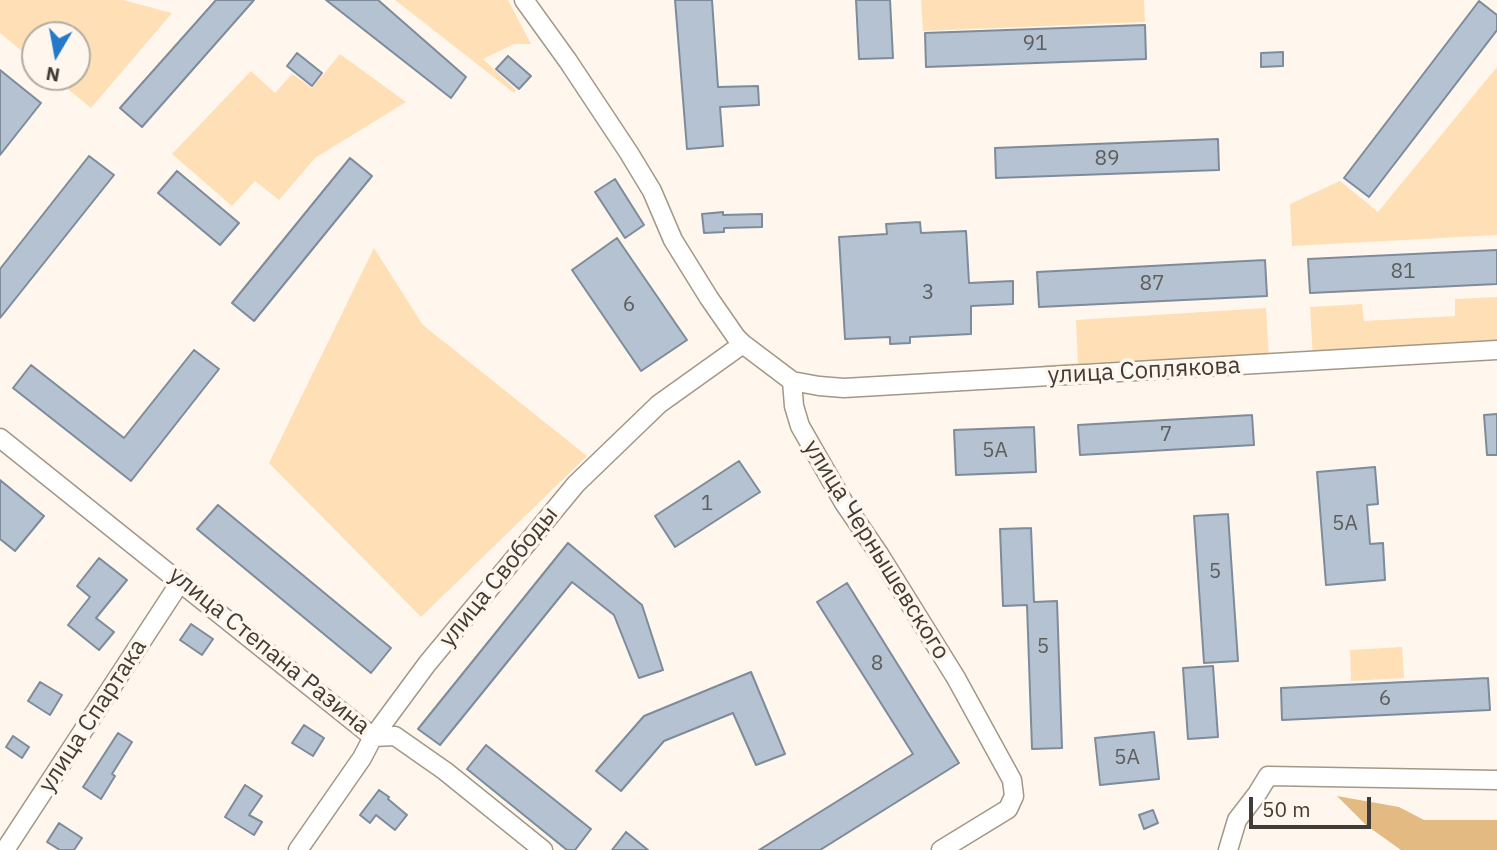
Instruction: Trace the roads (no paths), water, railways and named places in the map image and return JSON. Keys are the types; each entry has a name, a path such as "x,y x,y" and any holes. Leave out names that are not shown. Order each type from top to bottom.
{"street":[{"path":"524,0 608,120 652,191 673,240 709,298 743,344 792,381"},
{"name":"улица Свободы","path":"298,850 362,758 373,737 427,664 576,484 659,404 743,344"},
{"name":"улица Соплякова","path":"792,381 844,387 1497,350"},
{"name":"улица Чернышевского","path":"792,381 794,406 800,426 844,503 956,678 1012,780 1014,796 1008,809 941,850"},
{"name":"улица Степана Разина","path":"0,438 373,737 395,736 444,771 543,850"},
{"name":"улица Спартака","path":"5,850 181,581"},
{"path":"1228,850 1237,820 1268,776 1497,780"}]}
